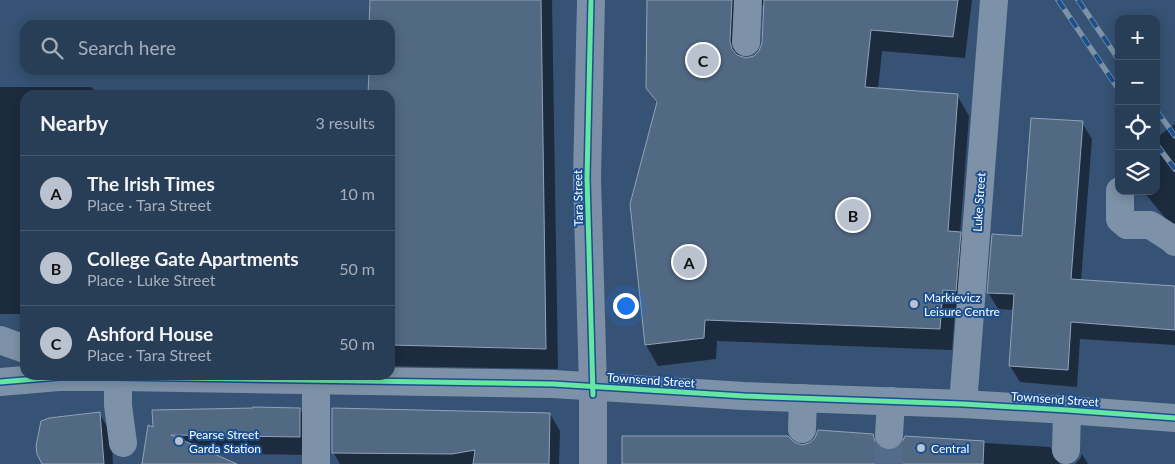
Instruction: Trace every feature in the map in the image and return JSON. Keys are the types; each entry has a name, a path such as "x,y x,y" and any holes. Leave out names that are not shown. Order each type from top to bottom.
{"main road":[{"name":"Tara Street","path":"591,0 586,178 593,386 592,464"}],"street":[{"path":"746,42 748,0"},
{"name":"Luke Street","path":"963,404 994,0"},
{"path":"1120,195 1120,219 1127,225 1150,225 1175,242"},
{"path":"0,340 20,347"},
{"name":"Townsend Street","path":"0,382 24,380"},
{"path":"103,380 118,405 123,442"},
{"name":"Townsend Street","path":"316,380 593,386 744,396 963,404 1175,418"},
{"path":"316,380 316,464"},
{"path":"802,429 804,398"},
{"path":"889,435 891,401"},
{"path":"1066,450 1067,410"}],"building":[{"path":"370,0 541,0 546,349 395,345 395,90 368,90 369,75 395,75 395,20 369,20"},
{"path":"647,0 732,0 730,41 732,49 737,55 746,58 754,56 759,51 762,43 764,0 958,0 953,37 871,30 865,87 958,94 948,231 961,232 956,291 943,290 940,329 705,320 704,338 645,345 630,204 657,102 646,88"},
{"path":"1031,118 1083,121 1071,279 1175,286 1175,330 1071,322 1068,370 1009,366 1014,294 987,293 992,234 1022,236"},
{"path":"253,407 300,408 300,437 171,435 237,464 142,464 148,425 153,427 152,410"},
{"path":"332,408 550,413 549,464 473,464 475,450 452,454 332,453"},
{"path":"100,412 104,464 42,464 37,454 36,446 41,421 49,418"},
{"path":"818,430 873,434 875,442 881,448 888,450 896,449 902,443 905,436 984,441 983,464 622,464 622,436 788,436 794,442 802,445 809,443 815,438"}],"tunnel":[{"path":"889,435 889,464"}],"railway":[{"path":"1058,0 1115,84"},
{"path":"1078,0 1115,54"},
{"path":"1160,115 1175,136"},
{"path":"1160,149 1175,169"}],"cycle path":[{"path":"591,0 587,178 593,395"},
{"path":"0,382 24,380"},
{"path":"304,380 553,384 744,396 963,404 1175,418"}],"place":[{"name":"Ashford House","path":"703,60"},
{"name":"College Gate Apartments","path":"853,215"},
{"name":"The Irish Times","path":"689,262"},
{"name":"Markievicz Leisure Centre","path":"914,304"},
{"name":"Pearse Street Garda Station","path":"179,441"},
{"name":"Central","path":"921,448"}]}
